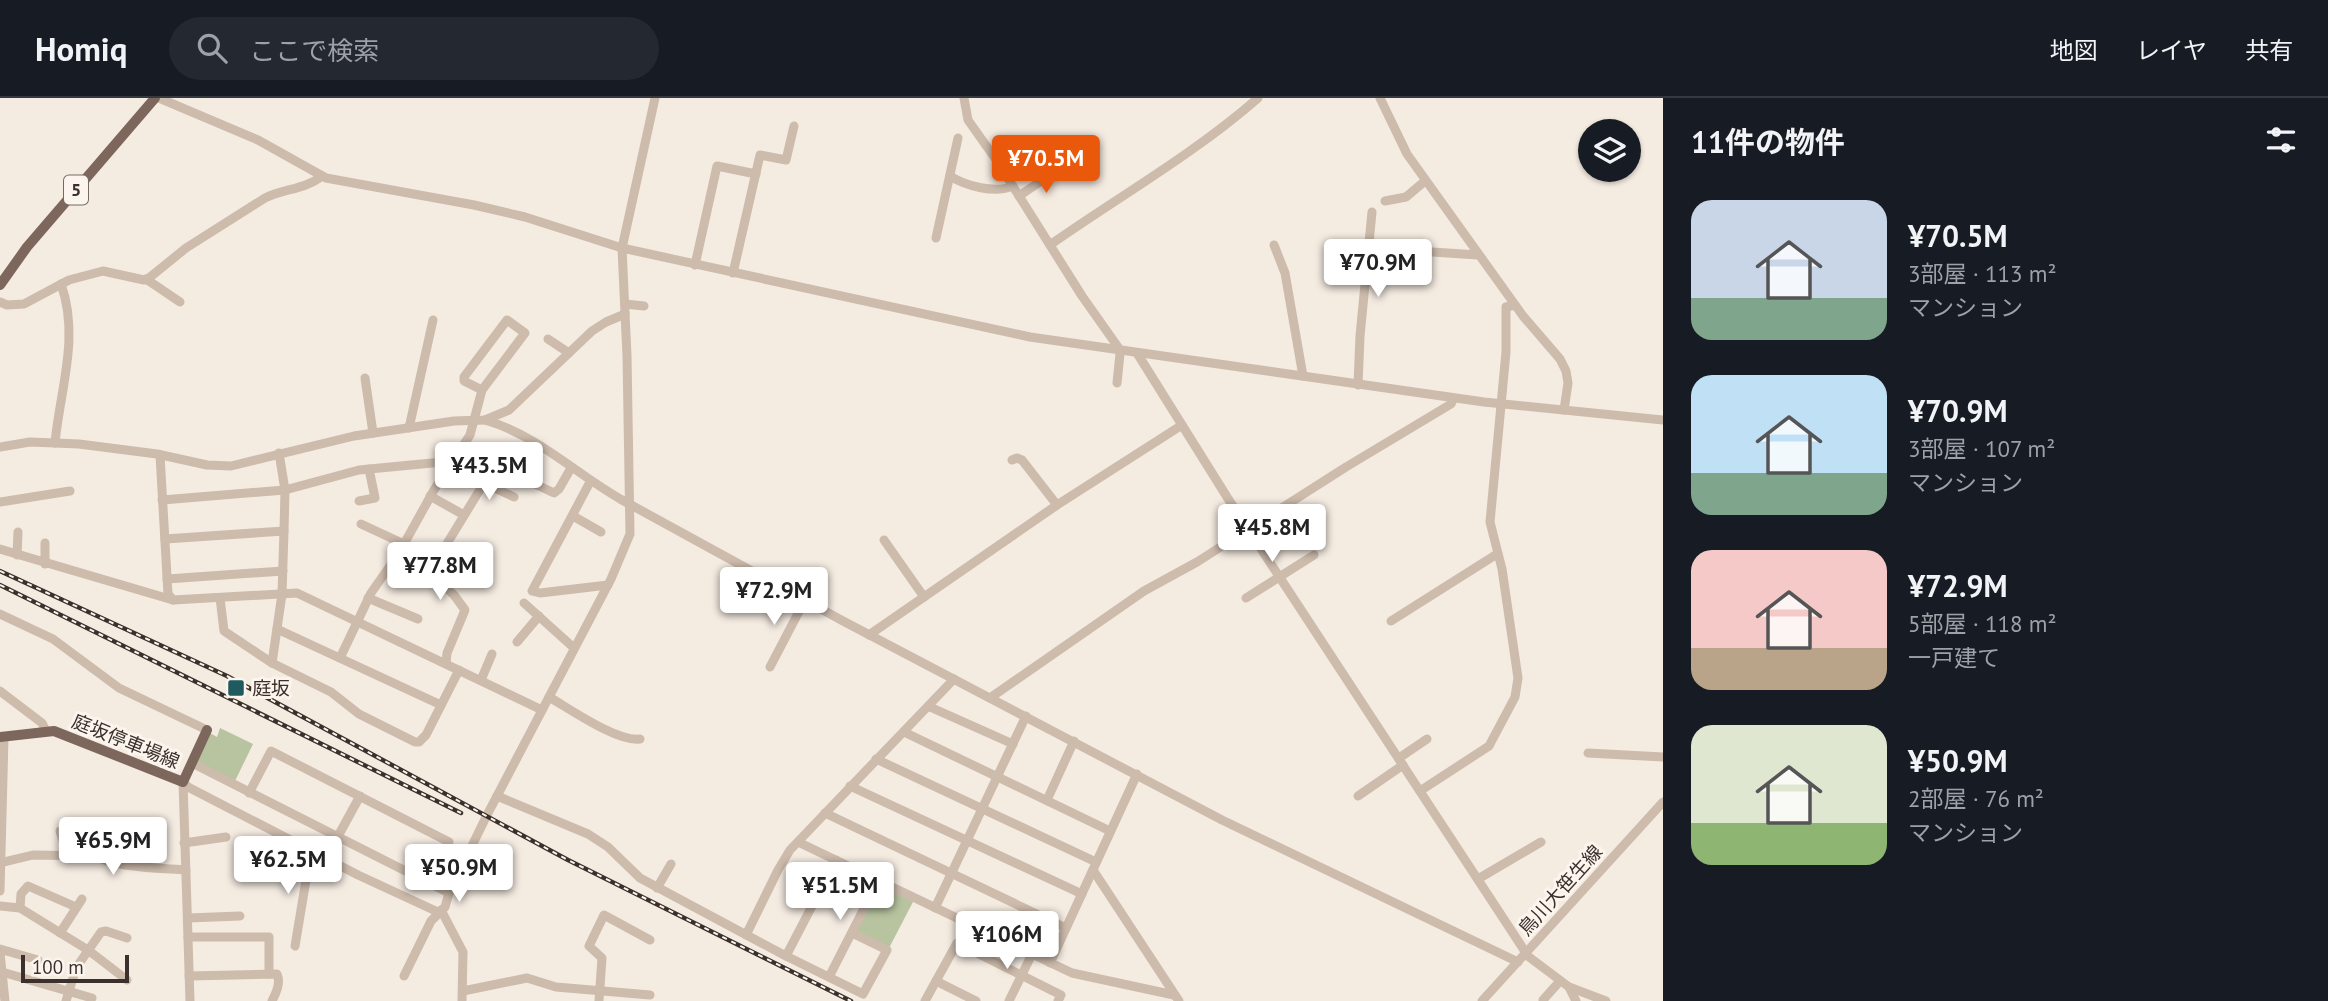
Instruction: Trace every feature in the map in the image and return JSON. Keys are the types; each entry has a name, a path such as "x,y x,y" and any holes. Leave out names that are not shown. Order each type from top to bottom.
{"main road":[{"name":"5","path":"0,285 27,247 157,98"},
{"name":"庭坂停車場線","path":"2,737 54,731 183,782 207,730"}],"street":[{"path":"157,98 284,152 322,176 487,208 622,248 1030,337 1454,398 1663,420"},
{"path":"404,976 431,920 444,907 497,796 608,585 630,534 622,248 655,98"},
{"path":"964,98 968,120 1119,350 1117,383"},
{"path":"1049,244 1201,144 1236,119 1258,98"},
{"path":"1380,98 1406,154 1515,305 1560,359 1568,383 1564,410"},
{"path":"733,273 760,155 786,160 794,126"},
{"path":"936,238 958,138"},
{"path":"695,265 717,166 755,174"},
{"path":"1019,196 1057,170"},
{"path":"146,279 194,242 265,198 279,191 314,183 322,176"},
{"path":"950,176 967,184 986,188 1002,189 1013,186"},
{"path":"1385,201 1406,197 1425,181"},
{"path":"1359,385 1360,336 1372,212"},
{"path":"1275,245 1285,273 1303,376"},
{"path":"1386,249 1478,255"},
{"path":"0,302 7,305 24,304 61,284 103,271 146,279 180,302"},
{"path":"55,443 68,362 68,308 61,284"},
{"path":"1420,790 1486,749 1517,690 1518,678 1502,569 1490,516 1506,352 1506,307 1515,305"},
{"path":"480,421 509,410 598,326 625,309 644,306"},
{"path":"409,428 433,320"},
{"path":"340,658 368,598 403,545 430,496 480,421 482,390 525,332 507,320 464,377 464,381 482,390"},
{"path":"548,339 569,353"},
{"path":"1137,353 1248,529 1478,879 1523,956"},
{"path":"365,378 373,433"},
{"path":"990,698 1144,591 1451,404 1454,398"},
{"path":"0,447 30,442 79,444 160,455 207,465 232,466 373,433 454,421 480,421 522,434 590,482 954,680 1222,820 1523,956 1569,987 1606,1001"},
{"path":"869,635 1057,505 1182,425"},
{"path":"272,663 282,594 285,491 279,453"},
{"path":"160,455 167,594 173,600"},
{"path":"1012,460 1022,460 1057,505"},
{"path":"162,500 285,491 369,469 453,461"},
{"path":"512,473 554,493 571,468"},
{"path":"359,501 375,498 369,469"},
{"path":"429,573 464,515 480,481 514,497"},
{"path":"590,482 532,591 540,593 608,585"},
{"path":"0,502 70,491"},
{"path":"430,496 464,515"},
{"path":"573,516 601,532"},
{"path":"361,524 403,545 454,595 465,610 447,653 446,663"},
{"path":"164,539 284,531"},
{"path":"17,555 18,532"},
{"path":"884,540 924,597"},
{"path":"45,543 45,564"},
{"path":"0,549 173,600 297,593 542,710"},
{"path":"1391,621 1497,554"},
{"path":"1246,598 1314,555"},
{"path":"167,579 282,572"},
{"path":"220,598 222,629 272,663 331,692 359,714 415,742 424,737 459,670"},
{"path":"368,598 418,619"},
{"path":"770,667 805,600"},
{"path":"524,603 574,648"},
{"path":"0,614 53,639 127,692 207,730"},
{"path":"517,642 539,616"},
{"path":"277,629 441,705"},
{"path":"481,680 492,654"},
{"path":"746,935 778,870 798,842 954,680"},
{"path":"0,691 43,723 46,731"},
{"path":"549,697 618,735 640,739"},
{"path":"930,706 1013,744"},
{"path":"935,908 1026,716"},
{"path":"904,732 1110,831"},
{"path":"0,891 2,737"},
{"path":"1359,796 1427,739"},
{"path":"1046,800 1074,741"},
{"path":"249,793 271,751 449,842 428,883"},
{"path":"1588,753 1663,757"},
{"path":"876,759 1095,866 1176,998"},
{"path":"192,763 449,893"},
{"path":"1050,963 1136,774"},
{"path":"183,782 190,1001"},
{"path":"183,782 311,850 439,911 463,952 462,1001"},
{"path":"850,786 1082,894"},
{"path":"337,838 360,796"},
{"path":"497,796 588,834 608,847 640,878 657,888 863,994 887,950 852,933"},
{"name":"鳥川大笹生線","path":"1482,1001 1663,802"},
{"path":"825,813 1066,928"},
{"path":"94,827 94,856"},
{"path":"60,831 62,842 93,843"},
{"path":"139,831 140,866"},
{"path":"184,843 226,838"},
{"path":"798,842 1050,963 1080,975 1176,998"},
{"path":"1478,879 1541,842"},
{"path":"295,946 311,850"},
{"path":"0,863 33,855 94,856 140,866 186,870"},
{"path":"786,956 836,860"},
{"path":"657,888 671,864"},
{"path":"829,977 878,881"},
{"path":"20,908 21,894 28,886 79,903 60,933"},
{"path":"0,906 20,908 88,950 127,980"},
{"path":"599,996 602,958 589,946 604,915 650,940"},
{"path":"188,918 240,916"},
{"path":"66,996 76,968 102,932 127,937"},
{"path":"188,937 269,937 270,974"},
{"path":"925,1001 957,943 1061,995 1058,1001"},
{"path":"5,1001 0,951 38,960"},
{"path":"1009,1001 1032,954"},
{"path":"2,972 66,996 92,998"},
{"path":"189,976 278,974 272,1001"},
{"path":"463,990 527,978 599,996 650,995"},
{"path":"936,981 976,1001"},
{"path":"1543,1000 1560,981"},
{"path":"1569,987 1576,1001"}],"green space":[{"path":"220,728 253,744 234,783 194,762 208,732 217,737"},
{"path":"879,883 914,900 889,948 855,932"}],"railway":[{"path":"0,571 227,676 568,860 851,1001"},
{"path":"0,585 461,813"}],"place":[{"name":"庭坂","path":"236,688"}]}
